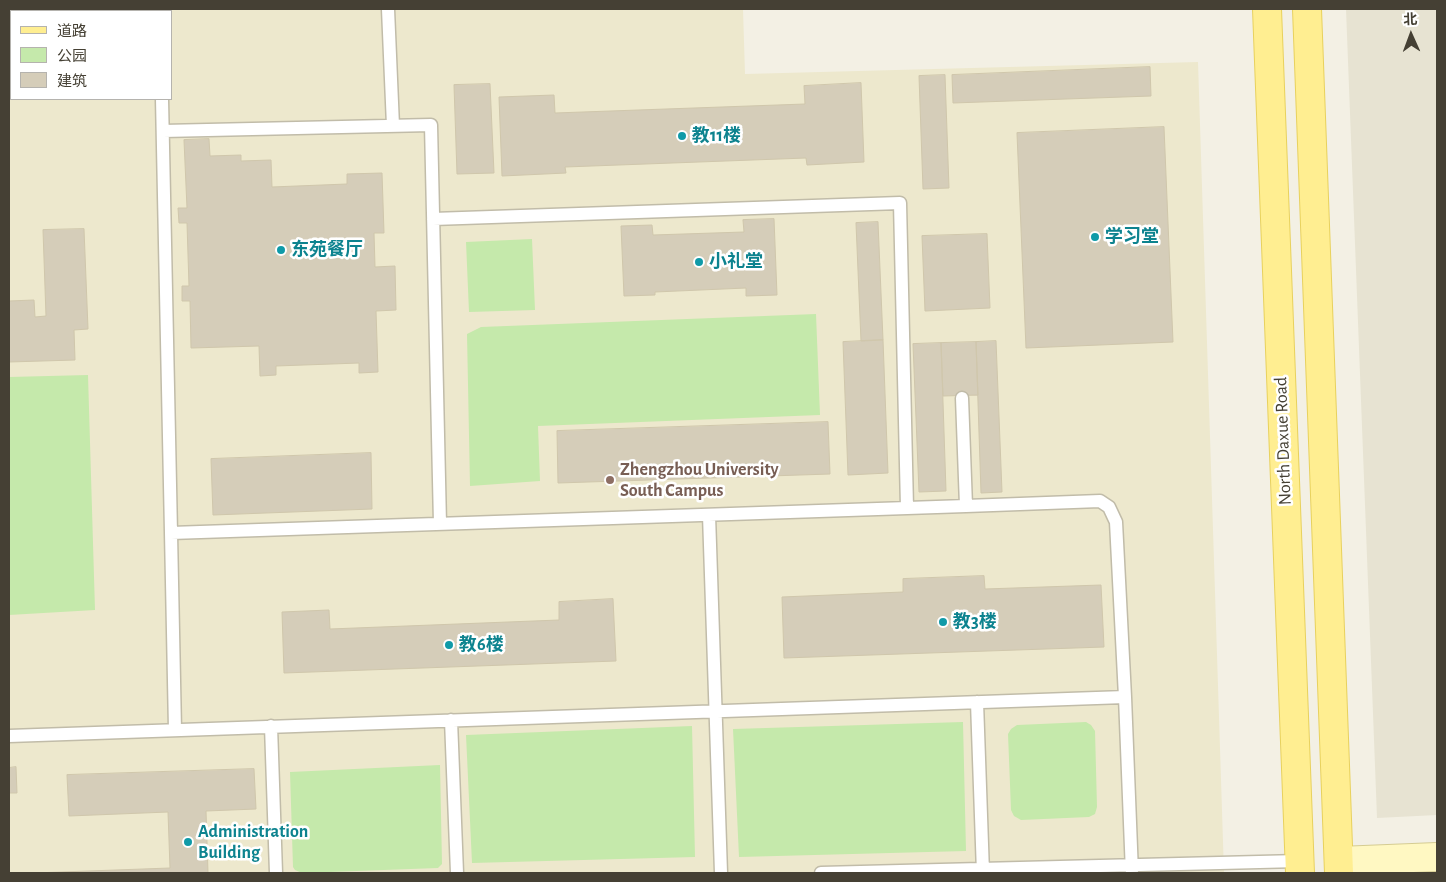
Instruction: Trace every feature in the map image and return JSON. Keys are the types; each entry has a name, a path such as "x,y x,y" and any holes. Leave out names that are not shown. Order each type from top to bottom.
{"main road":[{"name":"North Daxue Road","path":"1267,9 1300,867"},
{"path":"1307,9 1339,867"}],"street":[{"path":"1339,867 1437,857"}],"lane":[{"path":"388,9 393,126"},
{"path":"162,100 176,730"},
{"path":"163,131 431,126 440,524"},
{"path":"433,219 900,203 907,508"},
{"path":"962,398 966,506"},
{"path":"171,533 1100,501 1109,507 1116,522 1131,869"},
{"path":"709,515 721,873"},
{"path":"9,736 1125,697"},
{"path":"977,702 983,871"},
{"path":"451,720 457,873"},
{"path":"271,726 276,873"},
{"path":"820,873 1300,867"}],"shaded area":[{"name":"Zhengzhou University South Campus","path":"743,9 745,74 1198,62 1224,873 9,873 9,58 10,100 172,100 172,10 70,10"},
{"path":"1346,9 1437,9 1437,815 1377,818"}],"green space":[{"path":"9,9 71,9 10,10 9,58"},
{"path":"532,239 535,310 469,312 466,242"},
{"path":"816,314 820,415 538,426 540,481 470,486 467,334 481,327"},
{"path":"88,375 95,610 9,615 9,377"},
{"path":"963,722 966,851 739,857 733,729"},
{"path":"1086,722 1095,731 1097,807 1095,814 1089,817 1021,820 1014,816 1011,810 1008,734 1011,729 1017,725"},
{"path":"692,726 695,857 472,863 466,735"},
{"path":"440,765 442,864 438,868 302,873 295,870 293,867 290,772"}],"building":[{"path":"1150,67 1151,96 953,103 952,75"},
{"path":"945,75 949,188 923,189 919,76"},
{"name":"教11楼","path":"861,83 864,162 807,165 806,158 565,167 566,173 502,176 499,97 554,95 555,113 805,104 804,86"},
{"path":"490,84 494,173 457,174 454,85"},
{"name":"学习堂","path":"1164,127 1173,342 1026,348 1017,133"},
{"name":"东苑餐厅","path":"209,139 210,156 241,155 241,161 271,160 272,187 347,184 347,174 382,173 384,233 374,233 375,267 395,266 396,310 376,311 378,372 359,373 359,363 276,366 276,375 260,376 259,346 191,348 190,301 182,301 182,286 189,286 187,223 179,223 178,208 187,208 184,140"},
{"name":"小礼堂","path":"774,219 777,295 746,296 746,288 655,292 655,295 624,296 621,226 652,225 653,235 744,232 743,220"},
{"path":"878,222 883,340 861,341 856,223"},
{"path":"84,229 88,329 74,330 75,360 9,362 9,301 34,300 35,317 46,316 43,230"},
{"path":"987,234 990,308 925,311 922,236"},
{"path":"883,340 888,473 848,475 843,342"},
{"path":"996,341 1002,492 981,493 976,342"},
{"path":"976,342 978,395 943,396 941,343"},
{"path":"941,343 946,491 919,492 913,344"},
{"path":"828,422 830,474 558,483 557,431"},
{"path":"371,453 372,509 213,515 211,459"},
{"name":"教3楼","path":"984,576 985,589 1101,585 1104,647 784,658 782,597 903,592 903,579"},
{"name":"教6楼","path":"613,599 616,661 284,673 282,612 329,610 330,629 559,620 559,602"},
{"path":"16,767 17,793 9,793 9,768"},
{"name":"Administration Building","path":"254,769 256,809 206,811 208,873 34,873 170,868 168,812 69,816 67,775"}],"place":[{"name":"教11楼","path":"682,136"},
{"name":"学习堂","path":"1095,237"},
{"name":"东苑餐厅","path":"281,250"},
{"name":"小礼堂","path":"699,262"},
{"name":"Zhengzhou University South Campus","path":"610,480"},
{"name":"教3楼","path":"943,622"},
{"name":"教6楼","path":"449,645"},
{"name":"Administration Building","path":"188,842"}]}
